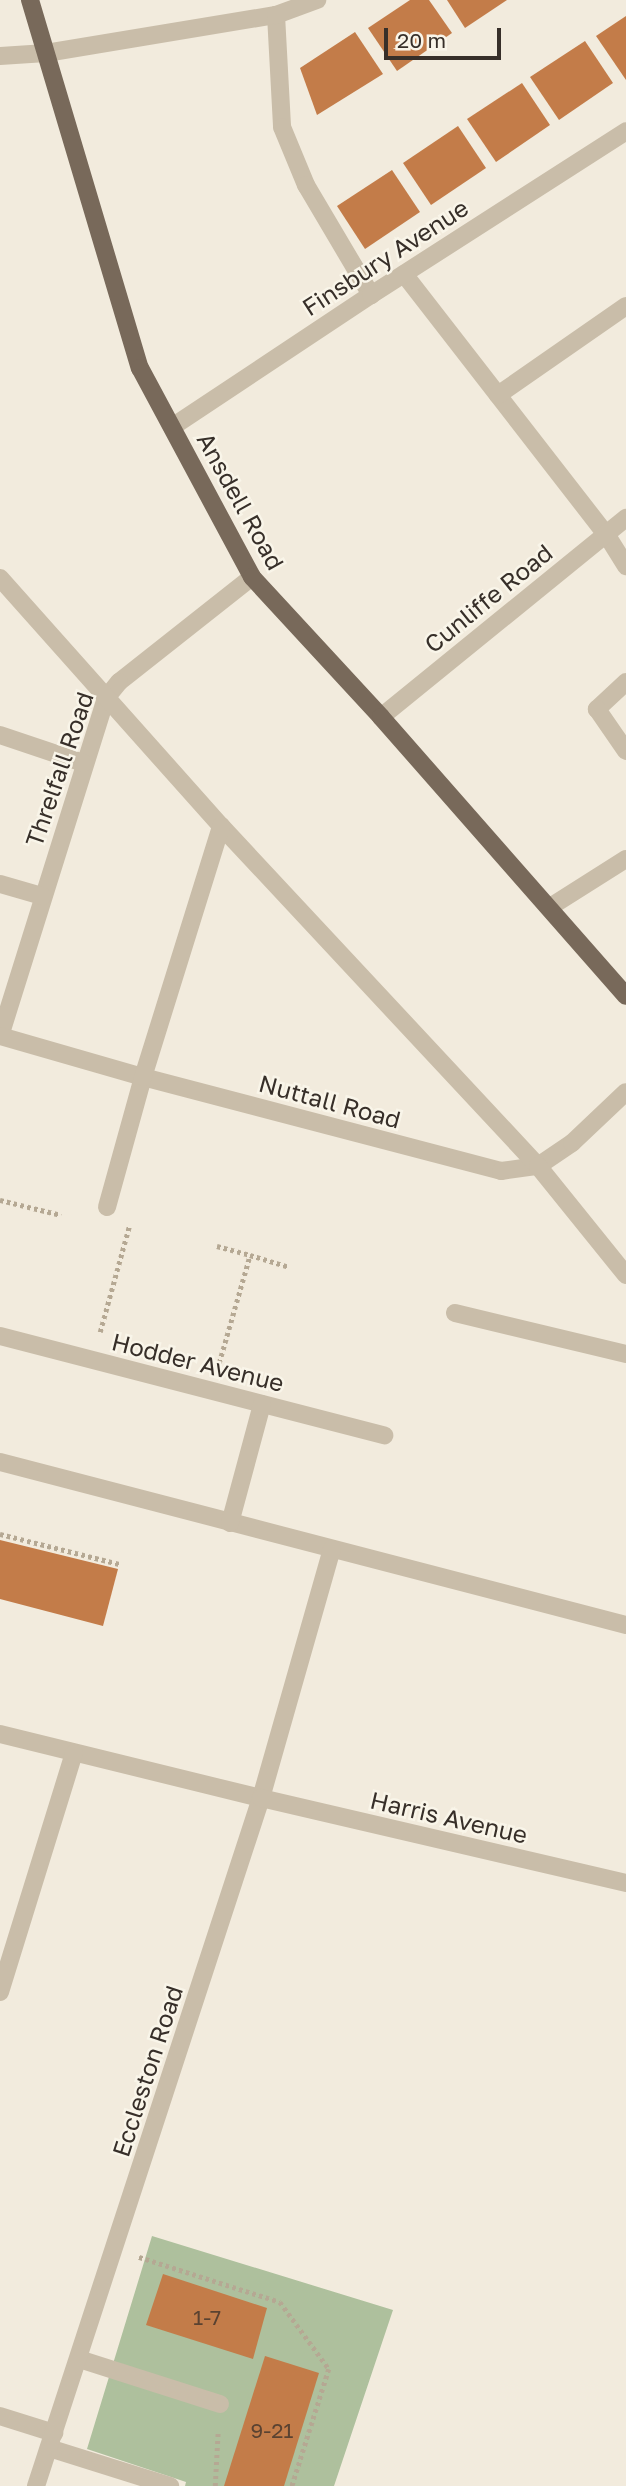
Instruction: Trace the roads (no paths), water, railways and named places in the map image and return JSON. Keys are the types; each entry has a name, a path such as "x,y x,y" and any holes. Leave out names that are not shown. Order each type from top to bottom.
{"main road":[{"name":"Ansdell Road","path":"30,0 140,368 252,578 381,717 626,996"}],"street":[{"path":"0,56 46,53 275,15 314,1"},
{"path":"275,15 282,127 306,185 370,295"},
{"name":"Finsbury Avenue","path":"172,428 370,295 626,131"},
{"path":"404,274 606,534 626,566"},
{"path":"498,395 626,306"},
{"name":"Cunliffe Road","path":"381,717 626,518"},
{"path":"0,578 221,826 538,1166 626,1275"},
{"name":"Threlfall Road","path":"0,1036 83,764 106,698 119,682 252,578"},
{"path":"626,682 597,709 626,751"},
{"path":"0,735 83,764"},
{"path":"107,1207 143,1077 221,826"},
{"path":"550,907 626,859"},
{"path":"0,884 42,896"},
{"name":"Nuttall Road","path":"0,1036 143,1077 501,1171 538,1166 572,1143 626,1092"},
{"path":"455,1313 626,1354"},
{"name":"Hodder Avenue","path":"0,1336 384,1435"},
{"path":"230,1523 262,1404"},
{"path":"0,1462 626,1625"},
{"name":"Eccleston Road","path":"36,2486 261,1798 332,1549"},
{"name":"Harris Avenue","path":"0,1734 626,1883"},
{"path":"0,1992 74,1753"},
{"path":"79,2359 220,2404"},
{"path":"0,2416 52,2440 170,2486"}]}
